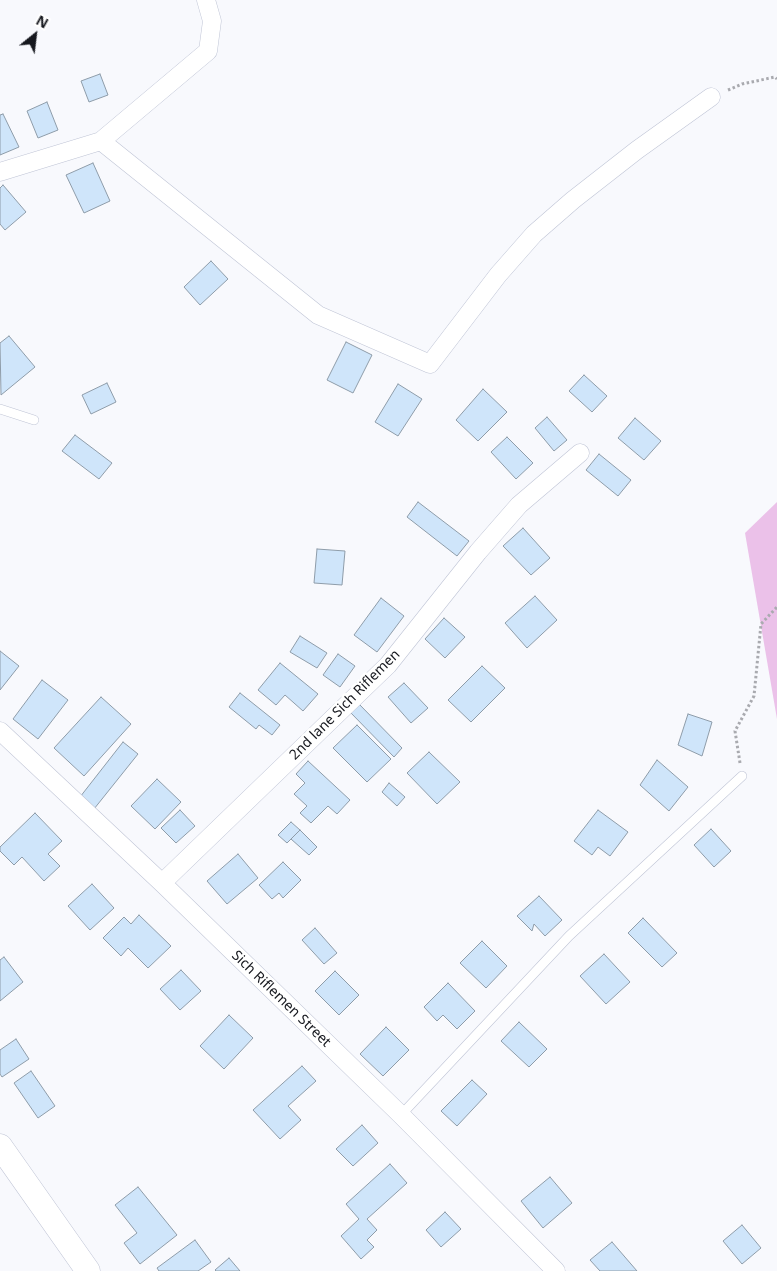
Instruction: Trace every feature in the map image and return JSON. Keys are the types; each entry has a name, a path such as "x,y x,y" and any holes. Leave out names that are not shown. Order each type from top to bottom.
{"street":[{"path":"0,172 101,140 208,51 212,21 206,0"},
{"path":"101,140 318,315 430,364 498,274 534,234 573,200 637,150 711,96"},
{"name":"2nd lane Sich Riflemen","path":"162,883 388,665 478,552 519,504 580,453"},
{"name":"Sich Riflemen Street","path":"0,731 162,883 401,1115 556,1271"},
{"path":"0,1146 88,1271"}],"lane":[{"path":"0,409 34,420"},
{"path":"401,1115 569,936 742,776"}],"path":[{"path":"711,96 742,84 775,77 777,79"},
{"path":"742,776 734,731 754,696 761,624 777,607"}],"shaded area":[{"path":"777,502 777,719 745,533"}],"building":[{"path":"100,74 108,95 89,102 81,81"},
{"path":"47,102 58,130 38,138 27,111"},
{"path":"3,114 19,147 0,155 0,115"},
{"path":"93,163 110,201 84,213 66,175"},
{"path":"3,185 26,212 5,230 0,224 0,188"},
{"path":"211,261 228,279 200,305 184,287"},
{"path":"9,336 35,367 1,395 0,343"},
{"path":"346,342 372,355 353,393 327,380"},
{"path":"584,375 607,396 592,412 569,391"},
{"path":"107,383 116,402 91,414 82,395"},
{"path":"398,384 422,399 398,436 375,422"},
{"path":"483,389 507,412 478,441 456,420"},
{"path":"547,417 567,440 554,451 535,428"},
{"path":"635,418 661,441 644,460 618,438"},
{"path":"75,435 112,463 99,479 62,451"},
{"path":"507,437 533,463 516,479 491,452"},
{"path":"599,454 631,480 618,496 586,470"},
{"path":"418,502 469,541 457,556 407,517"},
{"path":"523,528 550,558 531,575 503,546"},
{"path":"317,549 345,551 342,585 314,583"},
{"path":"535,596 557,620 527,648 505,623"},
{"path":"381,598 404,616 377,652 354,635"},
{"path":"444,618 465,637 445,658 425,639"},
{"path":"300,636 327,653 317,668 290,652"},
{"path":"0,651 19,666 0,690"},
{"path":"338,654 355,666 340,687 323,675"},
{"path":"280,663 318,694 303,711 285,695 276,705 258,690"},
{"path":"482,666 505,688 471,722 448,700"},
{"path":"42,680 68,700 38,739 13,719"},
{"path":"404,683 428,708 411,723 388,697"},
{"path":"240,693 280,725 272,735 259,725 256,729 229,707"},
{"path":"101,697 131,724 84,776 54,748"},
{"path":"359,704 402,748 394,757 350,712"},
{"path":"688,714 712,722 702,756 678,745"},
{"path":"357,725 391,759 367,782 333,748"},
{"path":"123,742 138,754 94,809 80,797"},
{"path":"429,752 460,782 437,804 407,773"},
{"path":"657,760 688,787 669,811 640,785"},
{"path":"308,761 350,800 337,814 328,806 311,823 300,813 307,806 294,794 305,783 296,774"},
{"path":"157,779 181,802 155,829 131,806"},
{"path":"389,783 405,797 397,806 382,792"},
{"path":"180,810 195,826 176,843 161,828"},
{"path":"598,810 628,832 610,856 598,847 592,855 574,841"},
{"path":"35,813 62,841 48,854 60,866 44,881 22,857 14,865 0,851 0,847"},
{"path":"291,822 300,830 287,843 278,835"},
{"path":"711,829 731,851 714,867 694,845"},
{"path":"300,830 317,847 309,855 291,839"},
{"path":"238,854 258,878 227,904 207,881"},
{"path":"283,862 301,880 283,898 279,893 272,899 259,885"},
{"path":"92,884 114,908 90,930 68,906"},
{"path":"539,896 562,920 545,936 534,924 532,931 517,916"},
{"path":"139,915 171,946 148,968 128,948 121,956 103,938 124,917 131,924"},
{"path":"643,918 677,953 662,967 628,933"},
{"path":"315,928 337,953 324,964 302,940"},
{"path":"482,941 507,966 486,988 460,963"},
{"path":"604,954 630,982 606,1004 580,976"},
{"path":"4,957 23,982 0,1001 0,960"},
{"path":"181,970 201,991 180,1010 160,989"},
{"path":"335,971 359,995 339,1015 315,991"},
{"path":"448,983 475,1011 457,1029 443,1015 437,1021 424,1007"},
{"path":"229,1015 253,1038 224,1069 200,1046"},
{"path":"519,1022 547,1049 529,1067 501,1041"},
{"path":"386,1027 409,1050 383,1076 360,1054"},
{"path":"16,1039 29,1059 2,1077 0,1074 0,1050"},
{"path":"302,1066 316,1081 288,1106 301,1120 280,1139 253,1110"},
{"path":"31,1071 55,1106 38,1118 14,1083"},
{"path":"472,1080 487,1094 457,1126 441,1111"},
{"path":"362,1125 378,1143 353,1166 336,1149"},
{"path":"390,1164 407,1183 367,1219 377,1230 367,1240 374,1247 361,1259 341,1236 359,1219 346,1204"},
{"path":"550,1177 572,1203 543,1228 521,1201"},
{"path":"138,1187 177,1235 140,1264 124,1243 137,1233 115,1205"},
{"path":"445,1212 461,1229 441,1247 426,1230"},
{"path":"742,1225 761,1248 742,1264 723,1241"},
{"path":"195,1240 211,1262 198,1271 159,1271 157,1268"},
{"path":"612,1242 637,1271 600,1271 590,1260"},
{"path":"229,1258 240,1271 215,1270"}]}
